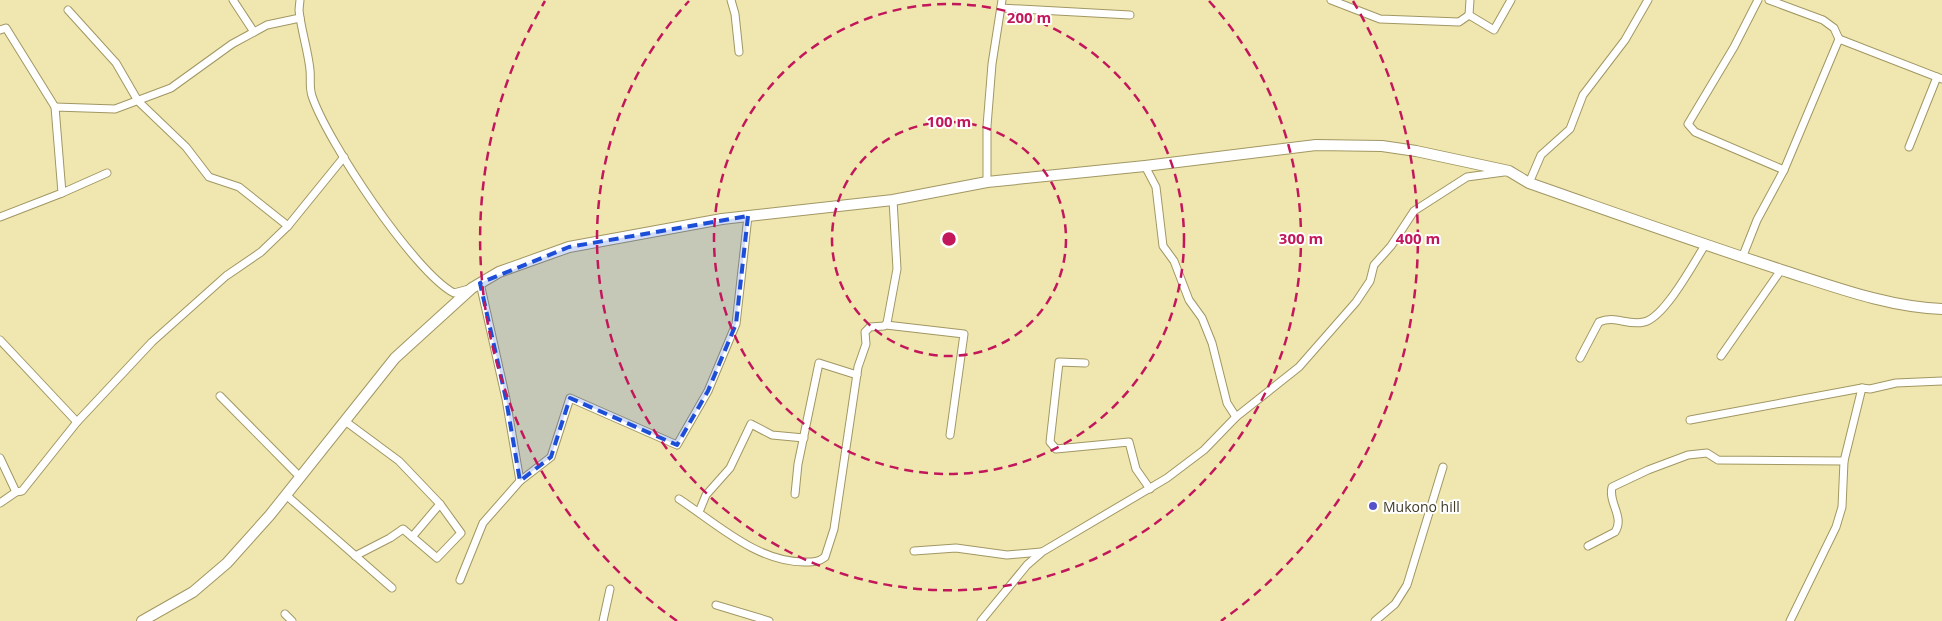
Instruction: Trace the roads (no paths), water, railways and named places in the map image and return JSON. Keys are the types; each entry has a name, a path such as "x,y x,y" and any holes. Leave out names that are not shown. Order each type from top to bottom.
{"street":[{"path":"233,0 254,32"},
{"path":"294,0 299,14 310,71 312,97 344,157 373,202 411,254 442,287 454,293 476,286"},
{"path":"299,14 300,0"},
{"path":"732,0 739,52"},
{"path":"1331,0 1380,19 1459,22 1469,15"},
{"path":"1469,15 1470,0"},
{"path":"1469,15 1494,30 1511,0"},
{"path":"1529,183 1541,155 1570,129 1583,95 1625,40 1648,0"},
{"path":"1758,0 1734,47 1688,124 1695,132 1784,170"},
{"path":"1742,258 1757,220 1784,170 1839,40 1834,28 1823,20 1768,0"},
{"path":"986,182 987,126 992,64 1001,4 1130,15"},
{"path":"68,10 116,63 138,101 186,147 209,177 239,187 288,226"},
{"path":"55,107 115,109 138,101 170,88 232,44 254,32 267,25 299,14"},
{"path":"0,30 6,28 55,107 62,193"},
{"path":"1839,40 1940,78 1909,147"},
{"path":"142,621 211,579 286,495 395,358 476,286 499,272 569,247 722,219 893,200 986,182 1145,166 1316,145 1363,145 1416,151 1509,171 1529,183 1742,258 1888,302 1920,308 1942,309"},
{"path":"0,503 16,492 22,491 77,422 152,342 226,276 261,252 288,226 344,157"},
{"path":"1145,166 1156,187 1163,246 1174,261 1189,300 1202,318 1212,343 1227,403 1236,417"},
{"path":"981,621 1027,565 1042,552 1150,489 1204,450 1236,417 1299,367 1332,332 1356,302 1370,281 1374,265 1391,246 1414,211 1467,177 1509,171"},
{"path":"0,217 107,173"},
{"path":"886,325 896,268 893,200"},
{"path":"460,580 483,523 520,482 551,457 570,398 677,445 708,391 736,324 748,216"},
{"path":"1580,358 1598,322 1617,319 1641,323 1653,317 1673,296 1705,245"},
{"path":"1721,356 1781,270"},
{"path":"476,286 506,399 520,482"},
{"path":"679,499 757,550 782,561 811,562 823,559 827,553 834,529 857,375 866,344 866,330 870,327 886,325 964,334 950,436"},
{"path":"0,340 77,422"},
{"path":"1085,363 1059,362 1050,442 1056,449 1128,442 1136,468 1150,489"},
{"path":"795,494 798,464 818,363 857,375"},
{"path":"1690,420 1812,395 1862,388 1870,389 1896,383 1942,381"},
{"path":"1790,621 1836,527 1842,507 1844,461 1862,388"},
{"path":"220,396 300,477"},
{"path":"345,421 399,461 440,504 461,533 437,558 403,529 355,556"},
{"path":"699,512 706,494 730,468 751,424 772,435 804,438"},
{"path":"1588,546 1611,535 1617,528 1619,519 1611,494 1612,487 1678,457 1707,453 1718,460 1844,461"},
{"path":"0,458 16,492"},
{"path":"1375,621 1395,604 1407,584 1443,467"},
{"path":"286,495 392,588"},
{"path":"412,537 440,504"},
{"path":"914,551 956,548 1007,555 1042,552"},
{"path":"603,621 610,589"},
{"path":"716,605 769,621"},
{"path":"285,614 292,621"}],"place":[{"name":"Mukono hill","path":"1373,506"}]}
